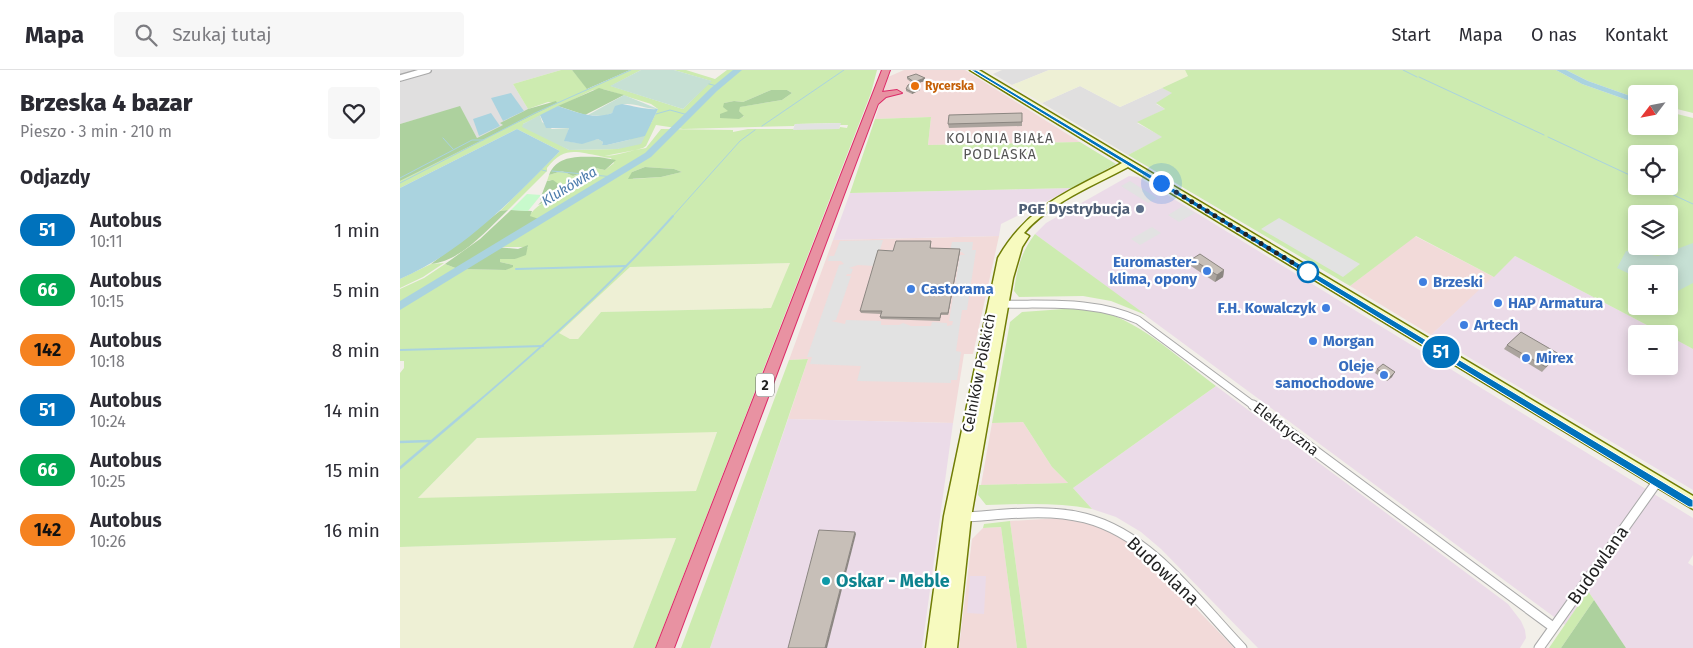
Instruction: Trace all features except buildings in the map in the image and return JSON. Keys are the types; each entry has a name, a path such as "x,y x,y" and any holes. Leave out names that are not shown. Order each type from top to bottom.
{"highway":[{"name":"2","path":"873,100 881,70"},
{"name":"2","path":"665,648 886,70"},
{"path":"873,100 881,95 897,93"}],"street":[{"path":"400,78 428,70"},
{"path":"974,70 1693,503"},
{"name":"Celników Polskich","path":"934,648 951,516 998,304 1017,247 1035,220 1132,165"},
{"name":"Celników Polskich","path":"949,648 964,517 998,304"},
{"name":"Elektryczna","path":"998,304 1094,304 1113,309 1138,320 1553,627"},
{"name":"Budowlana","path":"1539,648 1657,482"},
{"name":"Budowlana","path":"951,516 1061,514 1086,518 1113,528 1142,546 1242,648"}],"shaded area":[{"path":"400,70 561,70 513,84 528,109 501,123 504,125 477,138 460,107 400,124"},
{"path":"904,70 965,70 1080,142 928,145 931,117 875,119 888,77"},
{"path":"1002,70 1049,70 1012,85 993,74"},
{"path":"1080,86 1120,107 1162,88 1173,93 1156,104 1165,109 1137,123 1163,137 1128,155 1042,103"},
{"path":"841,123 839,129 793,130 795,124"},
{"path":"1129,176 1138,177 1693,518 1693,555 1688,563 1693,566 1693,648 1626,648 1588,591 1565,625 1035,234 1046,223"},
{"path":"1130,181 1157,198 1148,203 1121,186"},
{"path":"1073,188 1001,224 999,236 833,240 850,193"},
{"path":"1183,206 1195,213 1179,222 1168,215"},
{"path":"1279,218 1360,264 1343,277 1261,229"},
{"path":"1152,227 1161,233 1140,245 1131,239"},
{"path":"999,236 973,354 964,354 953,423 788,419 808,359 789,360 833,240"},
{"name":"Brzeski","path":"1415,236 1494,277 1431,335 1350,286"},
{"path":"883,240 880,250 905,250 875,266 858,265 849,268 853,269 851,274 846,276 851,276 836,320 831,321 845,324 846,320 881,321 881,325 899,325 903,323 911,326 931,326 932,322 947,323 947,326 952,325 953,321 949,321 960,255 965,255 962,252 950,251 952,242 973,242 972,250 976,250 967,310 962,310 956,351 961,352 957,380 951,380 951,383 857,381 861,366 810,364 812,357 807,357 839,265 844,264 841,261 828,261 829,256 834,256 840,241"},
{"path":"1515,256 1647,325 1628,325 1628,375 1678,375 1678,341 1693,349 1693,490 1431,335"},
{"path":"1216,386 1508,604 1521,621 1525,630 1526,638 1520,648 1258,648 1161,549 1141,532 1116,517 1092,509 1073,488"},
{"path":"788,419 953,423 922,648 710,648"},
{"path":"1023,422 1052,467 1068,483 981,485 992,423"},
{"path":"1059,518 1094,525 1125,540 1145,555 1234,648 1027,648 1010,521"},
{"path":"1001,527 1017,648 959,648 972,539 983,528"},
{"path":"970,576 986,576 984,614 967,613"}],"green space":[{"path":"561,70 572,70 588,89 630,70 641,70 611,86 683,109 711,81 674,70 686,70 715,79 727,70 877,70 871,93 655,648 633,648 676,538 400,547 400,373 404,368 404,361 400,361 400,289 424,278 445,264 458,269 506,270 513,265 500,262 500,259 515,259 528,247 496,247 539,220 529,216 541,204 556,196 559,186 550,180 547,181 549,175 562,171 573,176 595,168 605,170 614,163 611,158 599,157 604,156 577,152 565,153 553,161 547,168 547,171 508,210 500,211 560,151 517,129 400,188 400,181 556,103 548,102 528,109 513,84","holes":["603,89 651,104 658,109 651,123 618,149 569,150 523,124 593,90","771,90 787,90 792,93 782,100 739,107 739,111 744,117 725,118 729,111 724,103 743,102","840,123 840,125 848,125 847,128 840,127 839,129 748,129 733,132 733,130 661,129 646,148 634,150 646,146 656,125 683,129 794,126 795,124","645,167 674,169 682,172 661,177 633,179 632,172","790,263 771,308 601,312 578,339 570,339 559,333 630,267","717,432 696,491 418,498 477,438"]},
{"path":"572,70 630,70 587,89"},
{"path":"641,70 674,70 712,81 683,109 610,86"},
{"path":"1049,70 1185,70 1188,76 1120,107 1080,86 1042,103 1012,85"},
{"path":"1185,70 1556,70 1582,84 1628,100 1628,135 1678,135 1678,114 1693,118 1693,349 1678,341 1678,325 1647,325 1515,256 1494,277 1416,236 1350,286 1128,155 1162,137 1137,122 1165,109 1156,103 1172,93 1162,88 1188,76"},
{"path":"1566,70 1693,70 1693,113 1678,109 1678,85 1628,85 1628,95 1588,81"},
{"path":"599,88 624,95 585,115 558,106"},
{"path":"771,90 787,90 792,93 782,100 740,107 739,111 744,116 739,119 720,118 720,114 728,111 723,107 724,103 743,102"},
{"path":"624,95 658,109 627,104 621,105 612,113 604,116 588,115"},
{"path":"556,101 557,103 400,181 400,124 460,106 477,138 503,125 500,123 528,109"},
{"path":"540,115 542,122 552,129 569,128 565,141 578,143 598,139 603,142 602,145 607,145 645,136 641,144 618,149 569,150 522,127 523,124"},
{"path":"931,117 928,145 1080,142 1116,164 1073,188 850,193 875,119"},
{"path":"577,157 599,157 616,160 605,170 595,168 573,176 562,171 549,175 558,163 564,160"},
{"path":"645,167 674,169 682,172 661,177 628,179 632,172"},
{"path":"553,180 568,191 538,205 542,201 540,199 547,181"},
{"path":"527,194 541,195 528,211 511,210"},
{"path":"508,210 463,251 442,262 431,264 500,211"},
{"path":"511,210 532,211 530,216 539,219 496,247 518,249 528,245 526,255 515,259 500,259 500,262 513,265 513,267 506,270 458,269 445,264 480,239"},
{"path":"1035,234 1146,315 1111,301 1083,296 1019,297 1014,291 1018,268 1026,247"},
{"path":"1693,243 1693,283 1678,291 1678,265 1628,265 1628,273 1617,268 1626,251 1628,251 1628,255 1658,256 1678,255 1678,249"},
{"path":"444,263 423,277 400,288 400,279 431,264"},
{"path":"791,263 771,308 601,312 578,339 570,339 558,333 630,267"},
{"path":"1064,309 1102,312 1132,324 1162,344 1216,386 1073,488 1092,509 1053,504 986,505 978,495 979,485 1068,483 1052,467 1023,422 992,423 1010,322 1022,312"},
{"path":"978,346 980,348 929,648 926,648 945,508"},
{"path":"808,359 710,648 681,648 789,360"},
{"path":"717,431 697,491 417,499 477,438"},
{"path":"1010,521 1027,648 1017,648 1001,527 983,528 984,524"},
{"path":"676,538 633,648 400,648 400,547"},
{"path":"1588,591 1594,600 1561,648 1549,648"},
{"path":"1594,600 1626,648 1561,648"}],"water":[{"path":"1556,70 1566,70 1588,81 1628,95 1628,100 1582,84"},
{"path":"511,93 524,111 503,121 491,98"},
{"path":"622,104 658,109 645,136 607,145 602,145 603,142 598,139 582,144 564,141 569,128 546,128 540,115 558,106 598,116 612,113 615,106"},
{"path":"491,113 500,126 479,136 473,119"},
{"path":"517,129 560,151 486,223 466,239 423,268 400,279 400,188"}],"waterway":[{"path":"483,140 535,113 631,70"},
{"name":"Klukówka","path":"400,306 648,155 703,100 738,70"},
{"path":"762,126 844,70"},
{"path":"1403,70 1417,77"},
{"path":"1419,77 1544,135"},
{"name":"Klukówka","path":"709,84 717,86"},
{"path":"656,114 670,110 688,115"},
{"path":"672,217 740,141 755,130"},
{"path":"1548,137 1628,174"},
{"path":"443,138 453,149"},
{"path":"400,178 472,140 483,140"},
{"path":"400,183 483,140"},
{"path":"542,170 546,171"},
{"path":"552,171 614,177"},
{"path":"1674,195 1693,204"},
{"path":"626,266 673,216"},
{"path":"516,269 626,266"},
{"path":"541,346 626,266"},
{"path":"400,350 541,346"},
{"path":"473,406 541,346"},
{"path":"400,468 474,405"},
{"path":"400,442 430,441"}],"bus line":[{"name":"51","path":"974,70 1693,503"}],"place":[{"name":"Rycerska","path":"915,86"},
{"name":"PGE Dystrybucja","path":"1140,209"},
{"name":"Euromaster- klima, opony","path":"1207,271"},
{"name":"Brzeski","path":"1423,282"},
{"name":"Castorama","path":"911,289"},
{"name":"HAP Armatura","path":"1498,303"},
{"name":"F.H. Kowalczyk","path":"1326,308"},
{"name":"Artech","path":"1464,325"},
{"name":"Morgan","path":"1313,341"},
{"name":"Mirex","path":"1526,358"},
{"name":"Oleje samochodowe","path":"1384,375"},
{"name":"Oskar - Meble","path":"826,581"}],"district":[{"name":"KOLONIA BIAŁA PODLASKA","path":"1000,146"}],"route":[{"path":"1161,183 1308,272"}]}
